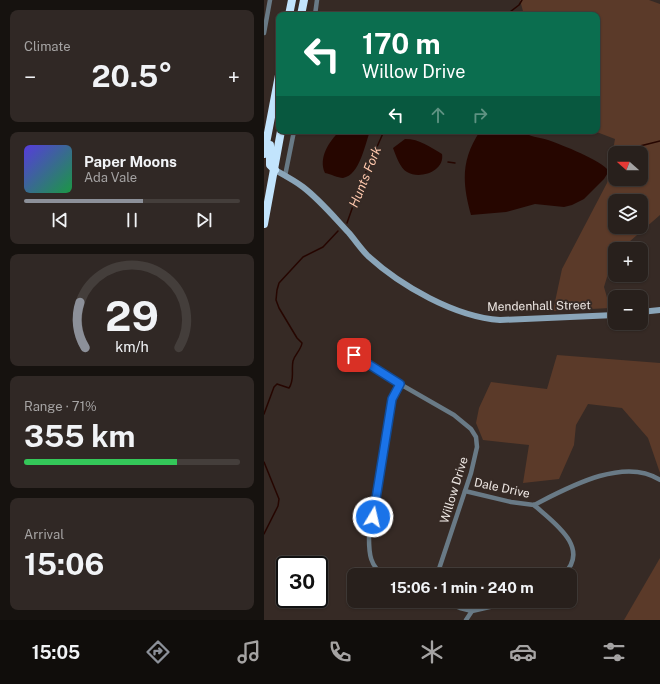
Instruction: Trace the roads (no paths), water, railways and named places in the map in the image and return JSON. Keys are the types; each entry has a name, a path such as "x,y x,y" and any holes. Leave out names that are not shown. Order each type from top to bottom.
{"highway":[{"path":"290,12 292,0"},
{"path":"302,12 304,0"},
{"path":"264,154 276,93"},
{"path":"270,128 270,165 275,170"},
{"path":"264,224 281,134"}],"street":[{"path":"264,33 270,0"},
{"path":"316,12 318,0"},
{"path":"285,176 293,134"},
{"name":"Mendenhall Street","path":"275,170 304,187 320,202 368,255 387,271 440,302 472,316 500,320 608,315"},
{"path":"648,311 660,310"},
{"name":"Willow Drive","path":"354,355 400,384 454,415 471,429 476,437 477,448 465,491 439,568"},
{"path":"376,568 372,563 369,553 369,538 392,399 400,384"},
{"path":"569,568 572,564 574,556 573,547 560,529 534,505 571,485 614,473 637,471 660,480"},
{"name":"Dale Drive","path":"465,491 512,502 534,505"},
{"path":"460,608 472,611 485,608"},
{"path":"466,620 472,611"}],"waterway":[{"name":"Hunts Fork","path":"510,12 519,5 522,0"},
{"name":"Hunts Fork","path":"347,223 361,183 383,134"},
{"path":"640,146 660,141"},
{"path":"448,162 455,163"},
{"name":"Hunts Fork","path":"264,414 274,387 277,384 289,388 291,385 293,361 302,343 297,338 279,308 276,300 279,283 303,257 323,247 338,231"},
{"name":"Hunts Fork","path":"264,462 279,499 278,506 264,534"}]}
